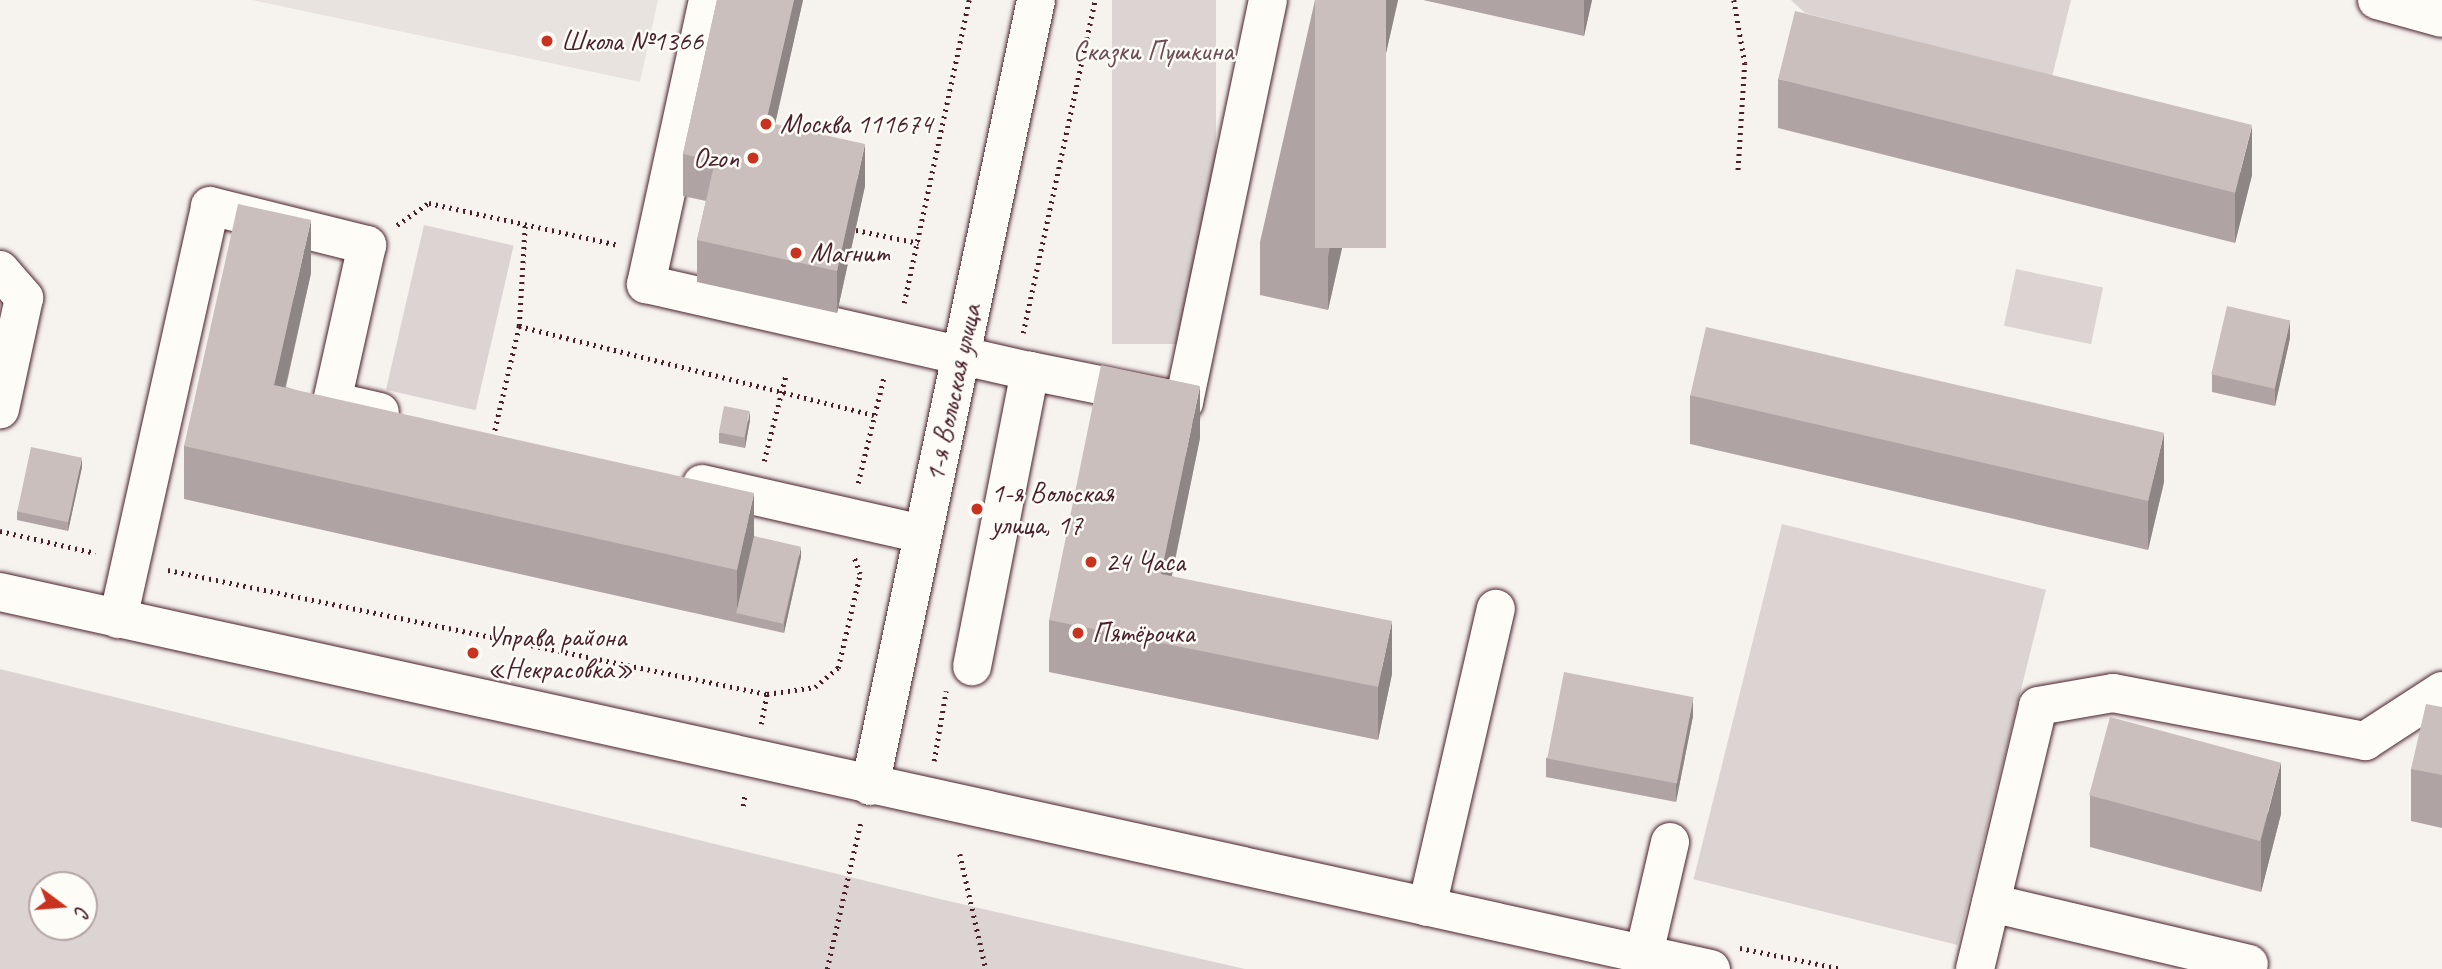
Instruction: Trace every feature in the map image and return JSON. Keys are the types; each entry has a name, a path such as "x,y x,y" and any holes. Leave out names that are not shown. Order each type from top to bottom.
{"street":[{"path":"708,0 646,284 960,356 1184,402 1268,0"},
{"name":"1-я Вольская улица","path":"870,786 1036,0"},
{"path":"2377,0 2442,18"},
{"path":"118,619 210,206 367,245 332,401 412,419"},
{"path":"0,270 24,298 0,409"},
{"path":"972,666 1030,371"},
{"path":"664,476 922,534"},
{"path":"0,593 1711,969"},
{"path":"1427,907 1496,609"},
{"path":"1975,969 2038,706 2113,693 2364,741 2442,691"},
{"path":"1644,954 1670,842"},
{"path":"1991,903 2249,964"}],"path":[{"path":"1734,0 1745,63 1738,174"},
{"path":"367,245 429,203 653,253"},
{"path":"491,444 519,326 525,224"},
{"path":"856,230 919,243"},
{"path":"519,326 874,415"},
{"path":"757,497 779,392 786,374"},
{"path":"0,531 131,562 767,694 815,687 838,668"},
{"path":"827,969 870,786"},
{"path":"960,854 986,969"}],"shaded area":[{"name":"Школа №1366","path":"252,0 658,0 640,82"}],"green space":[{"name":"Сказки Пушкина","path":"1112,0 1216,0 1216,344 1112,344"},
{"path":"1791,0 2071,0 2052,77 1805,13"},
{"path":"424,225 514,246 476,410 386,390"},
{"path":"2016,269 2103,288 2091,344 2004,326"},
{"path":"1782,524 2046,590 1957,945 1693,879"},
{"path":"0,669 940,899 1245,969 0,969"}],"building":[{"path":"717,0 794,0 766,122 865,144 837,271 697,240 715,161 683,154"},
{"path":"1315,0 1386,0 1386,248 1315,248"},
{"path":"1795,11 2252,125 2235,193 1778,79"},
{"path":"238,204 311,220 274,385 754,493 737,570 184,446"},
{"path":"2227,306 2290,321 2275,389 2211,374"},
{"path":"1706,327 2164,433 2148,501 1690,395"},
{"path":"1101,365 1200,386 1161,574 1392,621 1378,687 1049,620"},
{"path":"724,406 750,411 744,437 719,433"},
{"path":"31,447 82,458 68,522 17,512"},
{"path":"754,536 801,547 783,624 736,613"},
{"path":"1564,672 1694,697 1677,784 1547,758"},
{"path":"2426,704 2442,707 2442,775 2411,769"},
{"path":"2110,717 2281,763 2260,841 2089,795"}],"place":[{"name":"Школа №1366","path":"547,41"},
{"name":"Москва 111674","path":"766,124"},
{"name":"Ozon","path":"753,158"},
{"name":"Магнит","path":"796,253"},
{"name":"1-я Вольская улица, 17","path":"977,509"},
{"name":"24 Часа","path":"1091,562"},
{"name":"Пятёрочка","path":"1078,633"},
{"name":"Управа района «Некрасовка»","path":"473,653"}]}
